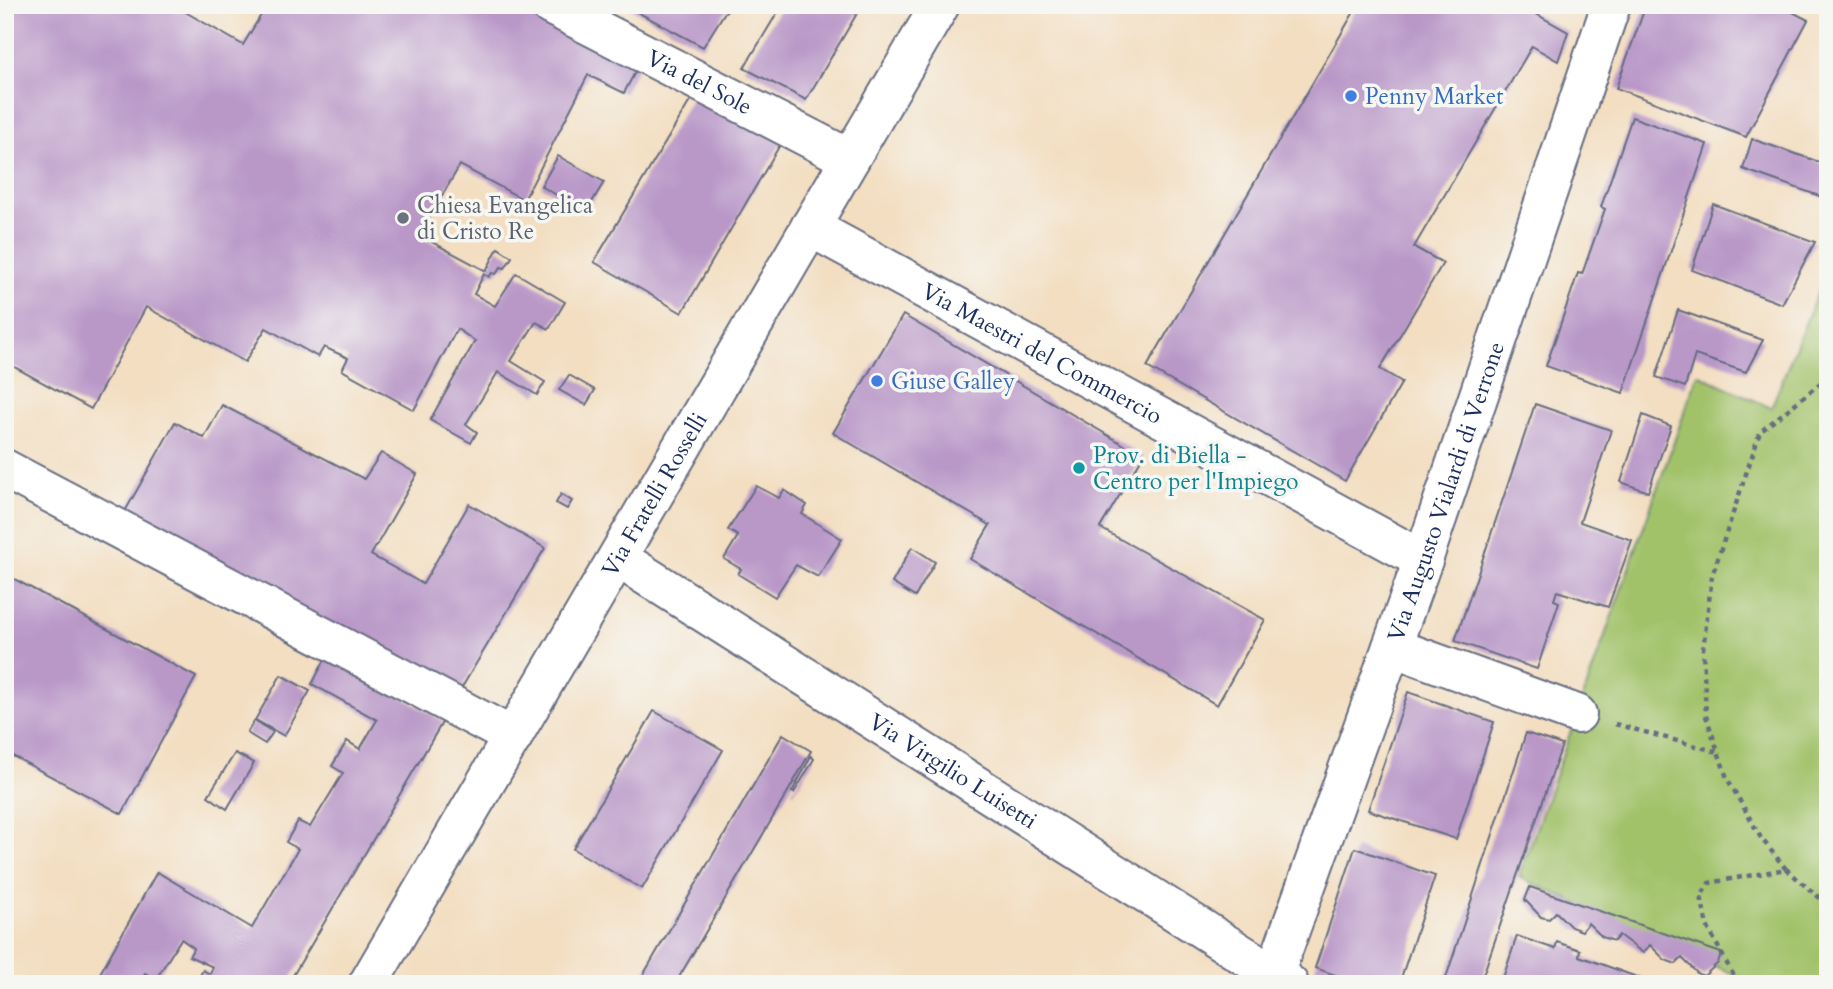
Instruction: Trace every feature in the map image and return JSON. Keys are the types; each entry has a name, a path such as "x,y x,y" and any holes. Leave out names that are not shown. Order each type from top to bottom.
{"street":[{"name":"Via del Sole","path":"550,5 850,159"},
{"name":"Via Fratelli Rosselli","path":"368,984 940,5"},
{"name":"Via Augusto Vialardi di Verrone","path":"1281,979 1611,5"},
{"name":"Via Maestri del Commercio","path":"810,227 1423,560"},
{"path":"5,469 513,737"},
{"name":"Via Virgilio Luisetti","path":"618,558 1281,979"},
{"path":"1392,647 1577,714"}],"path":[{"path":"1828,377 1760,432 1712,576 1703,649 1706,716 1727,778 1761,838 1786,869 1828,905"},
{"path":"1577,714 1718,752"},
{"path":"1738,984 1707,926 1701,896 1709,883 1786,869"},
{"path":"1807,984 1828,975"}],"green space":[{"path":"1828,267 1828,984 1755,984 1519,877 1698,374 1771,408"}],"building":[{"path":"5,5 173,5 243,45 267,5 534,5 641,61 624,93 588,75 524,200 460,165 419,235 486,271 498,248 512,257 505,268 501,267 496,274 492,273 489,277 484,274 474,294 495,306 516,273 565,302 549,329 536,322 511,361 545,382 537,395 498,372 466,424 477,432 471,443 430,420 475,341 457,329 414,410 342,370 348,358 324,347 318,357 266,328 245,362 146,307 91,409 5,362"},
{"path":"624,5 734,5 725,12 703,47"},
{"path":"782,5 862,5 806,100 744,68"},
{"path":"1358,5 1520,5 1568,32 1558,61 1532,46 1414,247 1443,263 1380,369 1402,382 1345,481 1147,367"},
{"path":"1646,5 1779,5 1808,20 1746,137 1616,88"},
{"path":"696,91 784,138 682,313 594,262"},
{"path":"1632,117 1707,144 1623,393 1546,366 1578,273 1582,274 1605,209 1601,207"},
{"path":"1752,139 1825,164 1828,157 1828,199 1743,169"},
{"path":"558,156 604,182 586,212 541,186"},
{"path":"1713,204 1815,242 1782,304 1692,270"},
{"path":"1678,310 1763,340 1746,372 1695,355 1685,387 1656,377"},
{"path":"903,315 1143,456 1100,528 1265,620 1217,705 970,559 990,525 833,433"},
{"path":"569,375 595,390 586,405 559,390"},
{"path":"1535,404 1611,430 1580,522 1632,540 1608,607 1557,591 1554,600 1559,602 1537,669 1455,641"},
{"path":"222,405 364,479 381,453 417,474 371,555 423,584 469,504 545,548 458,694 123,515 175,422 204,438"},
{"path":"1643,415 1671,426 1648,492 1621,482"},
{"path":"756,486 779,498 784,490 807,505 802,514 842,539 818,577 796,565 775,597 738,574 741,569 724,559 738,536 728,530"},
{"path":"561,494 572,501 567,509 556,503"},
{"path":"912,547 935,562 915,597 892,583"},
{"path":"5,574 196,677 122,814 5,752"},
{"path":"328,654 443,721 288,984 195,984 203,970 210,974 213,967 189,956 194,948 181,939 156,979 145,973 139,984 94,984 157,872 252,928 298,849 286,842 298,821 310,827 343,773 332,766 347,741 360,749 377,720 312,684"},
{"path":"281,675 310,691 284,736 255,720"},
{"path":"1408,692 1494,722 1456,839 1368,810"},
{"path":"654,711 723,750 642,889 573,849"},
{"path":"254,721 273,732 265,744 247,733"},
{"path":"1526,733 1562,745 1480,984 1444,984"},
{"path":"783,734 811,751 789,790 675,984 638,984"},
{"path":"235,753 254,763 227,809 208,796"},
{"path":"811,756 814,759 794,793 792,792"},
{"path":"1355,848 1435,876 1399,984 1361,984 1315,968"},
{"path":"1530,887 1721,953 1718,963 1704,976 1698,974 1682,958 1676,964 1665,960 1650,945 1643,953 1619,935 1614,941 1602,937 1588,923 1582,931 1571,927 1556,912 1549,919 1541,917 1525,900"},
{"path":"1517,936 1555,949 1557,942 1580,950 1579,956 1656,984 1501,984"}],"place":[{"name":"Penny Market","path":"1351,96"},
{"name":"Chiesa Evangelica di Cristo Re","path":"403,218"},
{"name":"Giuse Galley","path":"877,381"},
{"name":"Prov. di Biella - Centro per l'Impiego","path":"1079,468"}]}
